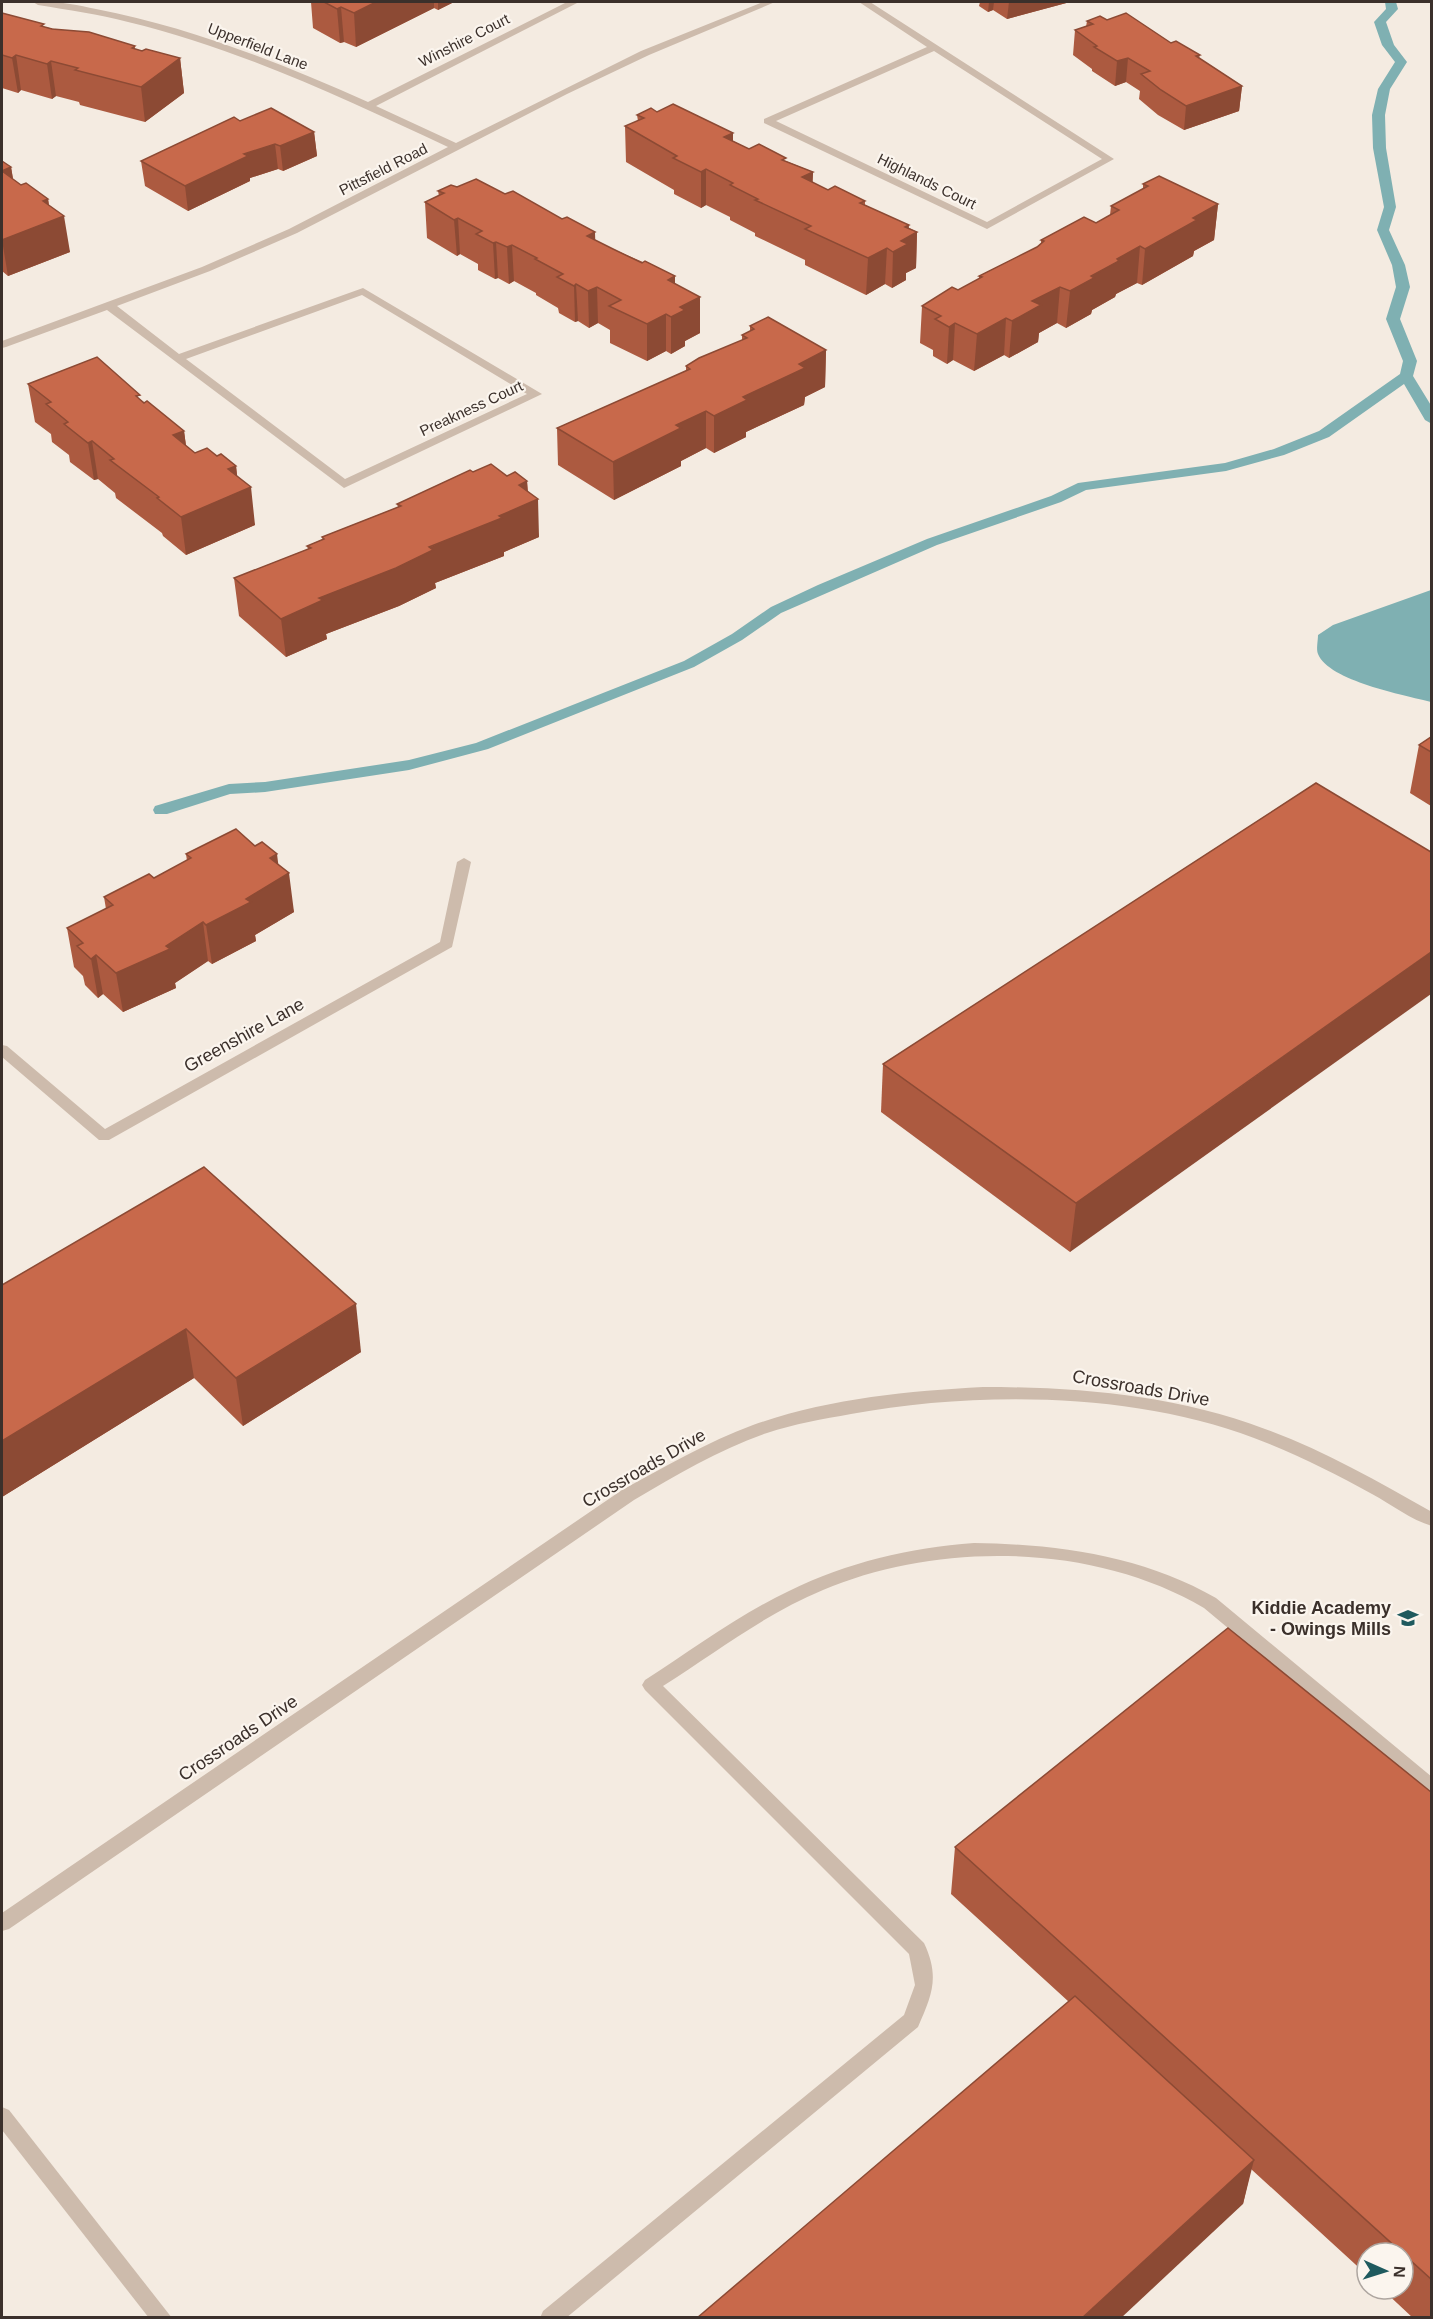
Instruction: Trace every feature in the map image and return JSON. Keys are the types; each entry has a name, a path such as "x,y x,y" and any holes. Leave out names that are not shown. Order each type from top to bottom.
{"street":[{"name":"Upperfield Lane","path":"38,2 144,23 191,37 368,106 458,147"},
{"name":"Winshire Court","path":"368,106 574,2"},
{"name":"Pittsfield Road","path":"2,345 206,268 293,231 645,53 770,2"},
{"name":"Highlands Court","path":"864,2 1109,159 987,226 768,122 933,48"},
{"name":"Preakness Court","path":"108,305 344,484 537,394 363,291 178,358"},
{"name":"Greenshire Lane","path":"2,1050 104,1136 447,944 464,862"},
{"name":"Crossroads Drive","path":"2,1923 628,1495 700,1455 779,1423 876,1402 958,1392 1026,1391 1096,1396 1232,1425 1320,1460 1431,1519"},
{"path":"550,2318 911,2021 922,1998 926,1974 917,1949 651,1685 755,1619 814,1586 892,1559 975,1548 1041,1552 1118,1565 1182,1585 1210,1603 1431,1788"},
{"path":"2,2116 162,2318"}],"water":[{"path":"1431,590 1431,702 1368,686 1351,679 1325,664 1318,654 1318,635 1333,625"}],"building":[{"path":"324,2 376,2 354,13 341,7 337,9"},
{"path":"2,13 44,24 41,26 52,29 89,32 135,46 132,48 142,51 146,49 180,58 141,87 75,70 78,68 51,61 47,64 16,55 12,58 2,55"},
{"path":"1126,13 1171,43 1176,41 1200,55 1196,56 1242,86 1186,106 1141,74 1150,71 1128,58 1117,61 1094,47 1097,46 1075,30 1093,24 1087,21 1100,16 1107,20"},
{"path":"673,104 733,133 724,137 749,149 759,144 786,158 782,160 813,172 802,177 828,190 835,186 865,201 860,203 909,225 905,227 917,232 901,241 908,244 893,252 887,248 868,258 805,229 811,226 755,200 758,199 730,185 733,183 706,169 701,172 673,158 677,156 625,126 644,118 637,115 651,108 657,112"},
{"path":"271,108 314,132 280,146 275,144 244,154 248,156 185,186 141,161 234,117 240,121"},
{"path":"2,161 11,167 2,171"},
{"path":"2,171 21,185 26,183 48,199 43,201 64,216 2,240"},
{"path":"1159,176 1218,204 1193,218 1197,220 1145,249 1140,246 1117,259 1119,261 1091,276 1094,278 1070,291 1060,287 1032,301 1041,305 1012,321 1006,318 977,334 955,323 949,327 935,319 941,316 922,306 952,287 958,290 982,277 979,276 1037,247 1044,241 1041,240 1084,217 1096,223 1119,210 1111,206 1148,186 1143,184"},
{"path":"476,179 505,194 513,191 562,219 567,217 595,232 587,236 642,263 645,261 675,276 668,280 700,297 680,307 685,310 671,317 666,314 647,324 609,306 621,300 597,287 588,291 576,284 574,286 557,277 563,274 535,259 537,258 512,245 507,247 493,243 476,234 482,231 458,218 454,220 425,202 444,193 438,191 451,185 457,187"},
{"path":"768,317 826,350 799,364 805,368 743,397 747,400 714,416 706,411 676,425 681,428 613,462 557,428 690,369 686,366 699,358 747,338 742,335 754,329 750,326"},
{"path":"97,357 140,395 136,396 144,403 147,401 184,431 173,435 195,453 207,448 217,456 221,454 236,466 228,469 251,487 181,517 157,498 159,497 110,460 114,459 92,441 88,443 64,424 68,422 46,404 51,402 28,384"},
{"path":"491,464 507,476 515,472 527,481 519,485 538,499 499,516 502,518 429,547 433,550 396,568 319,598 323,600 281,619 234,578 311,548 307,546 324,539 322,537 401,506 397,504 470,470 473,472"},
{"path":"1431,737 1431,752 1419,745"},
{"path":"1316,783 1431,852 1431,952 1076,1203 883,1064"},
{"path":"236,829 255,846 262,842 277,854 270,858 289,873 246,899 251,902 206,925 203,922 166,946 170,949 116,973 96,955 91,959 77,946 83,943 67,928 113,905 104,897 149,874 154,878 191,858 186,854"},
{"path":"204,1167 356,1304 236,1378 186,1329 2,1441 2,1285"},
{"path":"1228,1628 1431,1792 1431,2279 1415,2264 1415,2241 1389,2241 955,1847"},
{"path":"1075,1996 1254,2160 1082,2318 697,2318"}],"waterway":[{"path":"1390,2 1392,9 1380,22 1388,45 1401,62 1384,89 1380,101 1378,131 1390,207 1384,220 1383,230 1385,240 1402,275 1403,291 1393,319 1410,361 1406,376"},
{"path":"161,810 229,789 265,787 409,765 482,746 689,664 737,637 776,610 823,588 932,542 1056,499 1083,486 1226,467 1279,452 1324,434 1406,376"},
{"path":"1406,376 1432,420"}],"place":[{"name":"Kiddie Academy - Owings Mills","path":"1408,1618"}]}
